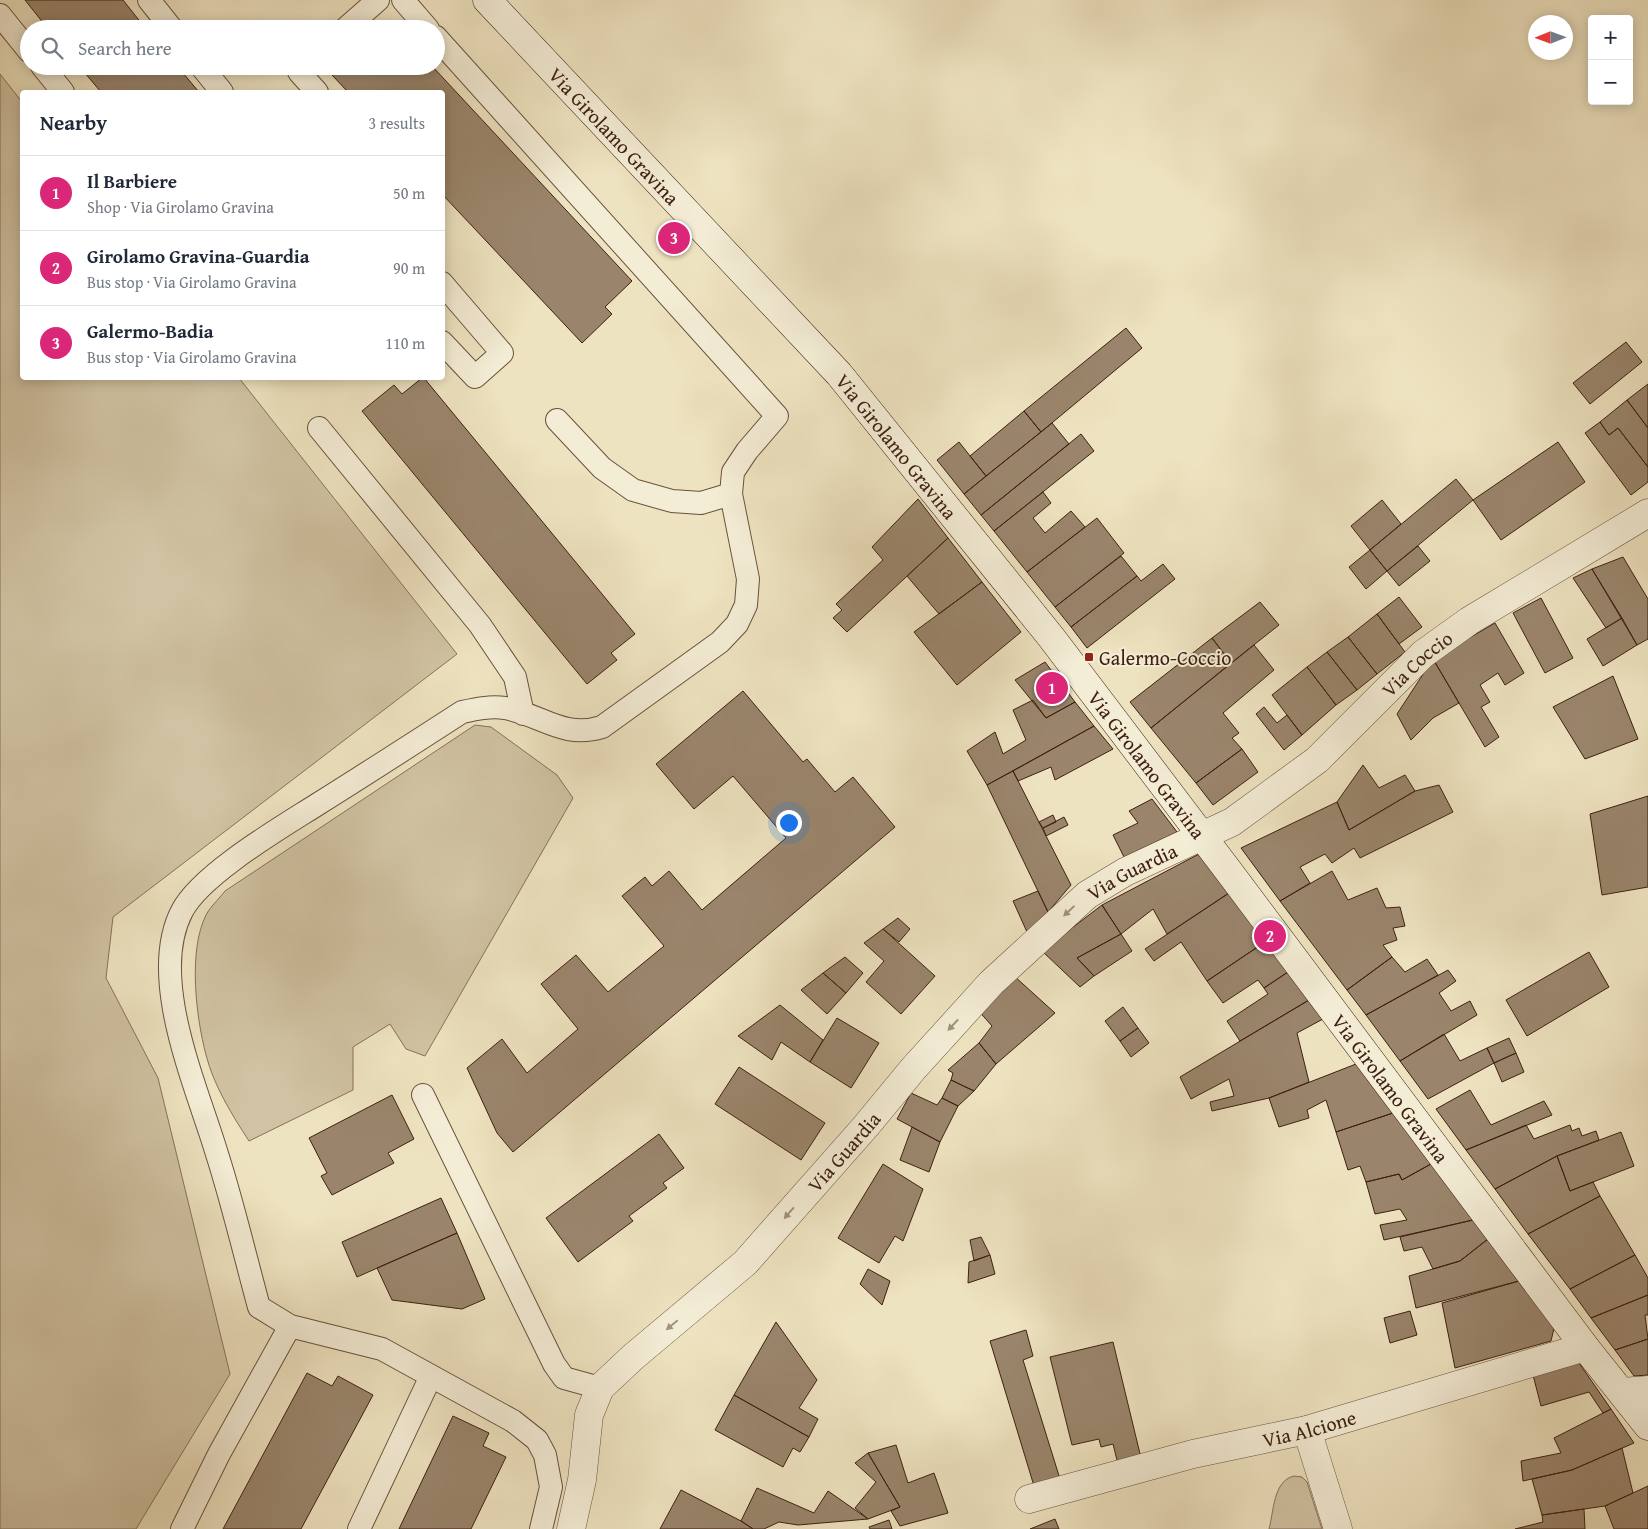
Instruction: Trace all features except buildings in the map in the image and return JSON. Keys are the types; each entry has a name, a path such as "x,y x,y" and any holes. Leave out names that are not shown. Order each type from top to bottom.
{"street":[{"name":"Via Girolamo Gravina","path":"487,0 839,374 1051,637 1585,1347 1635,1391 1648,1426"},
{"name":"Via Coccio","path":"1202,836 1232,822 1317,760 1423,654 1469,621 1648,513"},
{"name":"Via Guardia","path":"571,1529 582,1480 590,1415 600,1388 633,1357 746,1263 866,1126 912,1068 991,983 1087,895 1125,872 1202,836"},
{"name":"Via Alcione","path":"1029,1499 1193,1454 1308,1430 1585,1347"},
{"path":"1308,1430 1338,1529"}],"lane":[{"path":"149,0 165,20"},
{"path":"355,20 378,0"},
{"path":"403,0 420,20"},
{"path":"0,15 20,40"},
{"path":"445,47 777,416 747,451 733,472 731,494 748,579 746,605 737,624 720,642 602,727 586,732 564,730 541,719 504,708 485,707 462,712 255,845 203,885 182,910 173,933 171,964 173,1000 184,1056 217,1153 259,1308 290,1326 382,1349 513,1422 537,1440 545,1455 551,1487 541,1529"},
{"path":"49,75 61,90"},
{"path":"208,75 220,90"},
{"path":"302,75 315,90"},
{"path":"445,286 502,353 475,378 445,345"},
{"path":"557,420 602,468 633,490 672,501 701,503 731,494"},
{"path":"319,428 480,625 515,677 523,714"},
{"path":"423,1095 554,1364 564,1378 600,1388"},
{"path":"182,1529 219,1454 290,1326"},
{"path":"359,1529 431,1376"}],"shaded area":[{"path":"0,74 20,99 20,380 241,380 457,654 113,917 106,978 158,1078 230,1374 136,1529 0,1529"},
{"path":"475,725 491,727 557,775 573,798 425,1056 406,1049 390,1024 353,1047 353,1090 249,1141 219,1089 209,1067 202,1040 197,1003 195,965 200,930 206,915 225,891"},
{"path":"1294,1476 1302,1477 1307,1482 1322,1529 1269,1529 1278,1490 1287,1479"}],"place":[{"name":"Galermo-Badia","path":"674,238"},
{"name":"Galermo-Coccio","path":"1089,657"},
{"name":"Il Barbiere","path":"1052,688"},
{"name":"Girolamo Gravina-Guardia","path":"1270,936"}]}
